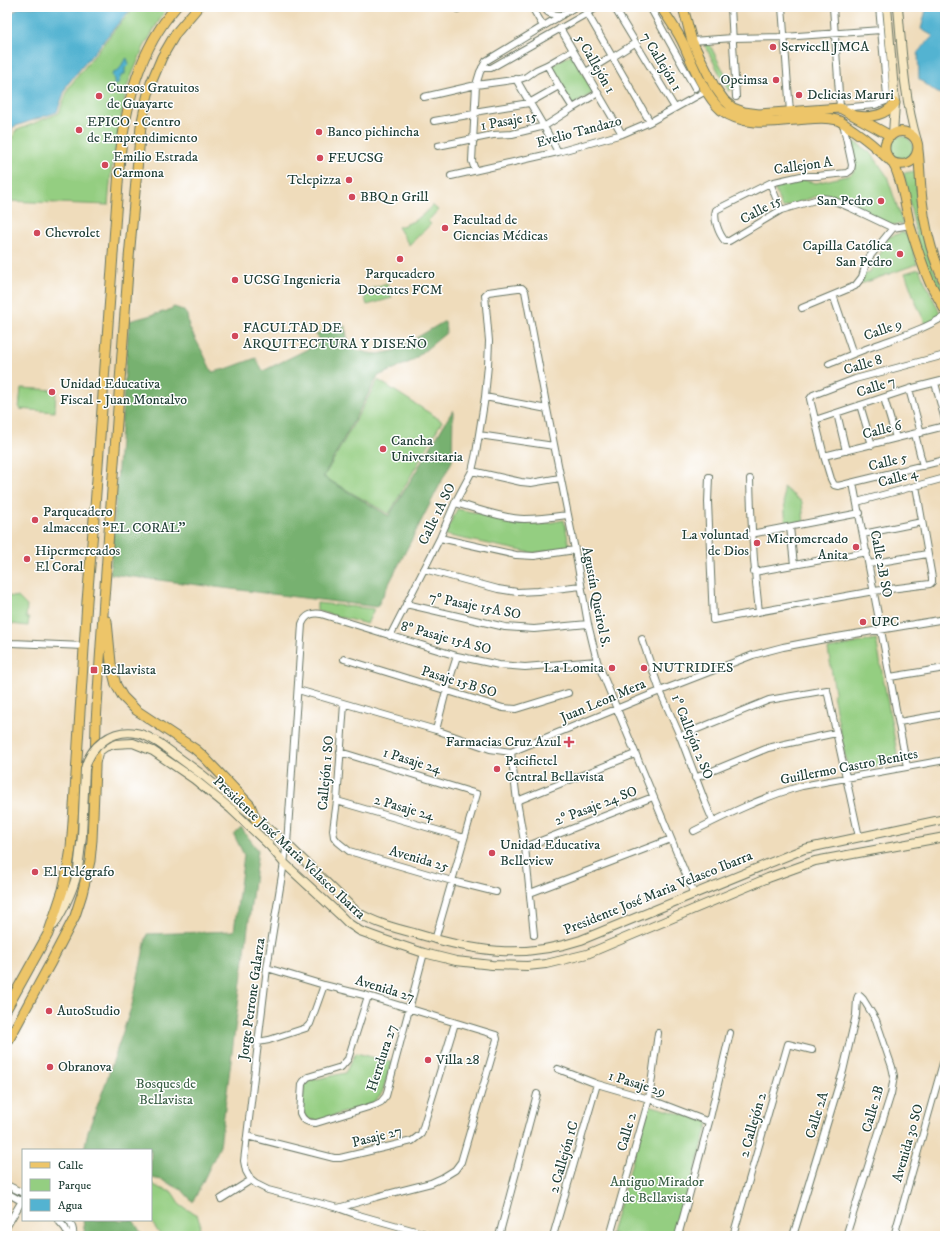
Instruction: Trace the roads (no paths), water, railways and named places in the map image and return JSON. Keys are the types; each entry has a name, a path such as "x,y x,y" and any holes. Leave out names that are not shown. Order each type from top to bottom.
{"main road":[{"path":"7,1008 48,934 63,890 71,848 87,601 96,500 123,130 130,96 142,62 163,23 176,7"},
{"path":"7,1043 66,934 79,905 90,861 96,722 104,599 141,126 146,98 162,57 176,33 198,7"},
{"path":"661,7 681,39 706,90 721,110 729,115 748,122 817,118 838,120 872,144 890,160 902,165 907,164 915,158 918,146 915,139 907,133 897,132 892,135 885,144 885,149 886,154 890,160 900,181 910,225 930,282 945,310"},
{"path":"683,7 692,41 714,86 724,100 733,108 744,112 759,114 840,108 892,135"},
{"path":"888,7 895,103 892,135"},
{"path":"898,7 906,93 910,120 918,146 922,200 931,249 945,283"},
{"path":"854,115 866,117 879,114 891,108 895,103"},
{"path":"104,599 111,663 116,685 122,697 136,710 204,756 250,805 256,820"},
{"name":"Presidente José Maria Velasco Ibarra","path":"48,934 71,892 78,869 82,836 85,769 87,762 92,751 103,740 125,732 140,733 159,743 204,776 287,844 357,912 369,919 435,940 487,950 521,952 541,950 568,944 804,849 945,819"},
{"name":"Presidente José Maria Velasco Ibarra","path":"95,768 98,753 105,747 121,743 133,743 153,751 194,779 231,809 348,923 360,931 424,953 492,966 527,966 546,964 574,958 588,954 768,878 815,861 945,837"},
{"path":"762,866 760,869 761,876 768,878"}],"street":[{"path":"456,7 461,7"},
{"path":"532,7 544,26"},
{"path":"544,7 550,14 562,15"},
{"path":"475,170 472,161 476,85 480,72 486,61 575,7"},
{"path":"482,68 491,68 598,7"},
{"name":"7 Callejón 1","path":"614,7 675,108"},
{"path":"650,7 695,88"},
{"path":"731,7 736,97"},
{"path":"782,7 790,112"},
{"path":"833,7 840,108 881,104 886,101 887,96 880,7"},
{"path":"587,14 650,122"},
{"path":"663,30 672,25"},
{"name":"5 Callejón 1","path":"560,28 622,134"},
{"path":"692,41 733,38 784,37 881,30"},
{"path":"586,72 635,43"},
{"path":"424,97 476,85 526,77 573,50"},
{"path":"548,64 559,86 573,108"},
{"path":"516,79 529,103 545,126 558,152"},
{"path":"434,121 474,114 480,111 529,103 559,86"},
{"name":"Evelio Tandazo","path":"451,176 558,152 622,134 650,122 706,90"},
{"name":"1 Pasaje 15","path":"438,146 493,135 512,134 545,126 598,93"},
{"name":"Callejon A","path":"729,241 725,241 723,238 715,220 714,215 716,210 770,183 801,176 847,173 851,170 852,165 843,124"},
{"path":"770,183 781,210"},
{"name":"Calle 15","path":"729,241 781,210 825,198 851,208 893,228"},
{"path":"802,308 855,286 862,277 867,260 893,228 910,225"},
{"name":"Calle 1A SO","path":"390,636 472,471 485,397 488,365 489,341 486,296 488,292 518,288 522,288 525,291"},
{"name":"Agustín Queirol S.","path":"525,291 588,624 597,661 694,894"},
{"path":"833,295 853,354"},
{"name":"Calle 9","path":"829,364 913,332 945,316"},
{"name":"Calle 8","path":"838,486 834,485 831,480 824,456 810,403 810,399 813,395 855,379 945,354"},
{"name":"Calle 7","path":"815,420 909,389 945,380"},
{"path":"935,383 945,420"},
{"path":"909,389 918,433 922,466"},
{"path":"485,397 547,409"},
{"path":"884,398 896,438"},
{"path":"860,405 872,444"},
{"path":"837,413 846,452"},
{"name":"Calle 6","path":"824,456 846,452 945,426"},
{"path":"479,435 554,446"},
{"name":"Calle 5","path":"838,486 945,460"},
{"path":"472,471 526,483 560,478"},
{"path":"709,477 708,502 713,620 874,591 930,584 932,582 932,578 916,486"},
{"name":"Calle 4","path":"858,502 945,478"},
{"path":"750,479 754,572 759,612"},
{"name":"Calle 2B SO","path":"853,483 858,502 907,767"},
{"path":"455,503 508,517 523,519 537,519 567,514"},
{"path":"752,534 860,513"},
{"path":"864,534 922,522"},
{"path":"790,527 794,565"},
{"path":"440,538 516,556 534,556 575,550"},
{"path":"754,572 867,552"},
{"path":"869,564 927,554"},
{"path":"424,569 498,589 517,592 581,586"},
{"name":"7º Pasaje 15A SO","path":"406,604 505,627 534,629 588,624"},
{"name":"8º Pasaje 15A SO","path":"301,628 303,620 306,617 317,613 457,656 499,665 525,667 597,661"},
{"name":"Juan Leon Mera","path":"511,752 660,690 753,655 783,647 945,619"},
{"name":"Jorge Perrone Galarza","path":"251,1180 244,1166 267,968 287,844 301,628"},
{"name":"1º Callejón 2 SO","path":"642,638 660,690 680,736 713,821"},
{"path":"7,639 12,643 84,646"},
{"path":"436,730 457,656"},
{"name":"Pasaje 15B SO","path":"344,660 503,708 516,709 568,693"},
{"path":"890,677 945,668"},
{"path":"298,690 436,730 490,749 511,752 517,801 525,847 534,935"},
{"path":"680,736 769,700 827,690 858,837"},
{"name":"Callejón 1 SO","path":"338,842 334,837 333,830 337,801 344,704"},
{"path":"899,722 945,714"},
{"path":"696,778 768,748 836,733"},
{"name":"1 Pasaje 24","path":"340,752 477,794 464,838"},
{"path":"517,801 635,754"},
{"name":"Guillermo Castro Benites","path":"694,831 713,821 781,792 802,786 945,760"},
{"name":"2º Pasaje 24 SO","path":"525,847 653,797"},
{"name":"2 Pasaje 24","path":"337,801 464,838"},
{"path":"435,940 464,838"},
{"path":"530,893 671,839"},
{"name":"Avenida 25","path":"338,842 349,851 452,881 496,892"},
{"name":"Herrdura 27","path":"368,996 348,1059 345,1064 341,1067 308,1077 302,1084 300,1113 301,1117 306,1121 316,1123 375,1105 386,1096 424,953"},
{"name":"Avenida 27","path":"267,968 368,996 496,1035 497,1039 461,1162 455,1170 431,1183 338,1208"},
{"path":"258,1042 306,1028 310,1024 324,984"},
{"name":"Calle 2B","path":"846,1236 891,1094 894,1080 892,1067 876,1020 863,999 859,996 857,999"},
{"name":"Calle 2A","path":"793,1236 843,1071 856,1015 857,999"},
{"name":"Pasaje 27","path":"247,1136 334,1158 340,1158 416,1139 421,1134 455,1023"},
{"name":"Calle 2","path":"611,1234 649,1099 658,1033"},
{"path":"678,1236 709,1122 730,1033"},
{"name":"2 Callejón 2","path":"733,1236 788,1044 812,1050"},
{"name":"Avenida 30 SO","path":"894,1236 945,1056"},
{"name":"1 Pasaje 29","path":"558,1069 597,1084 649,1099 709,1122"},
{"name":"2 Callejón 1C","path":"553,1236 597,1084"},
{"path":"499,1236 537,1094"},
{"path":"221,1199 251,1180 268,1190 338,1208 433,1236"},
{"path":"7,1185 22,1193"},
{"path":"7,1193 22,1200"},
{"path":"7,1226 22,1203"},
{"path":"59,1221 69,1236"},
{"path":"69,1221 72,1227 73,1236"},
{"path":"945,1221 945,1232"},
{"path":"611,1234 625,1236"}],"water":[{"path":"20,7 133,7 67,85 57,112 13,127 7,141 7,17"},
{"path":"929,7 945,7 945,96 936,92 919,79 918,52 933,36 921,29 926,10"},
{"path":"127,58 129,64 125,68 125,74 121,76 115,86 112,75 120,68"}],"place":[{"name":"Servicell JMCA","path":"773,47"},
{"name":"Opeimsa","path":"776,80"},
{"name":"Delicias Maruri","path":"799,95"},
{"name":"Cursos Gratuitos de Guayarte","path":"99,96"},
{"name":"EPICO - Centro de Emprendimiento","path":"79,130"},
{"name":"Banco pichincha","path":"319,132"},
{"name":"FEUCSG","path":"320,158"},
{"name":"Emilio Estrada Carmona","path":"105,165"},
{"name":"Telepizza","path":"349,180"},
{"name":"BBQ n Grill","path":"352,197"},
{"name":"San Pedro","path":"881,201"},
{"name":"Facultad de Ciencias Médicas","path":"445,228"},
{"name":"Chevrolet","path":"37,233"},
{"name":"Capilla Católica San Pedro","path":"900,254"},
{"name":"Parqueadero Docentes FCM","path":"400,259"},
{"name":"UCSG Ingenieria","path":"235,280"},
{"name":"FACULTAD DE ARQUITECTURA Y DISEÑO","path":"235,336"},
{"name":"Unidad Educativa Fiscal - Juan Montalvo","path":"52,392"},
{"name":"Cancha Universitaria","path":"383,449"},
{"name":"Parqueadero almacenes \"EL CORAL\"","path":"35,520"},
{"name":"La voluntad de Dios","path":"757,543"},
{"name":"Micromercado Anita","path":"856,547"},
{"name":"Hipermercados El Coral","path":"27,559"},
{"name":"UPC","path":"863,622"},
{"name":"La Lomita","path":"612,668"},
{"name":"NUTRIDIES","path":"644,668"},
{"name":"Bellavista","path":"94,670"},
{"name":"Farmacias Cruz Azul","path":"569,742"},
{"name":"Pacifictel Central Bellavista","path":"497,769"},
{"name":"Unidad Educativa Belleview","path":"492,853"},
{"name":"El Telégrafo","path":"35,872"},
{"name":"AutoStudio","path":"49,1011"},
{"name":"Villa 28","path":"428,1060"},
{"name":"Obranova","path":"50,1067"}],"park label":[{"name":"Bosques de Bellavista","path":"166,1092"},
{"name":"Antiguo Mirador de Bellavista","path":"657,1190"}]}
